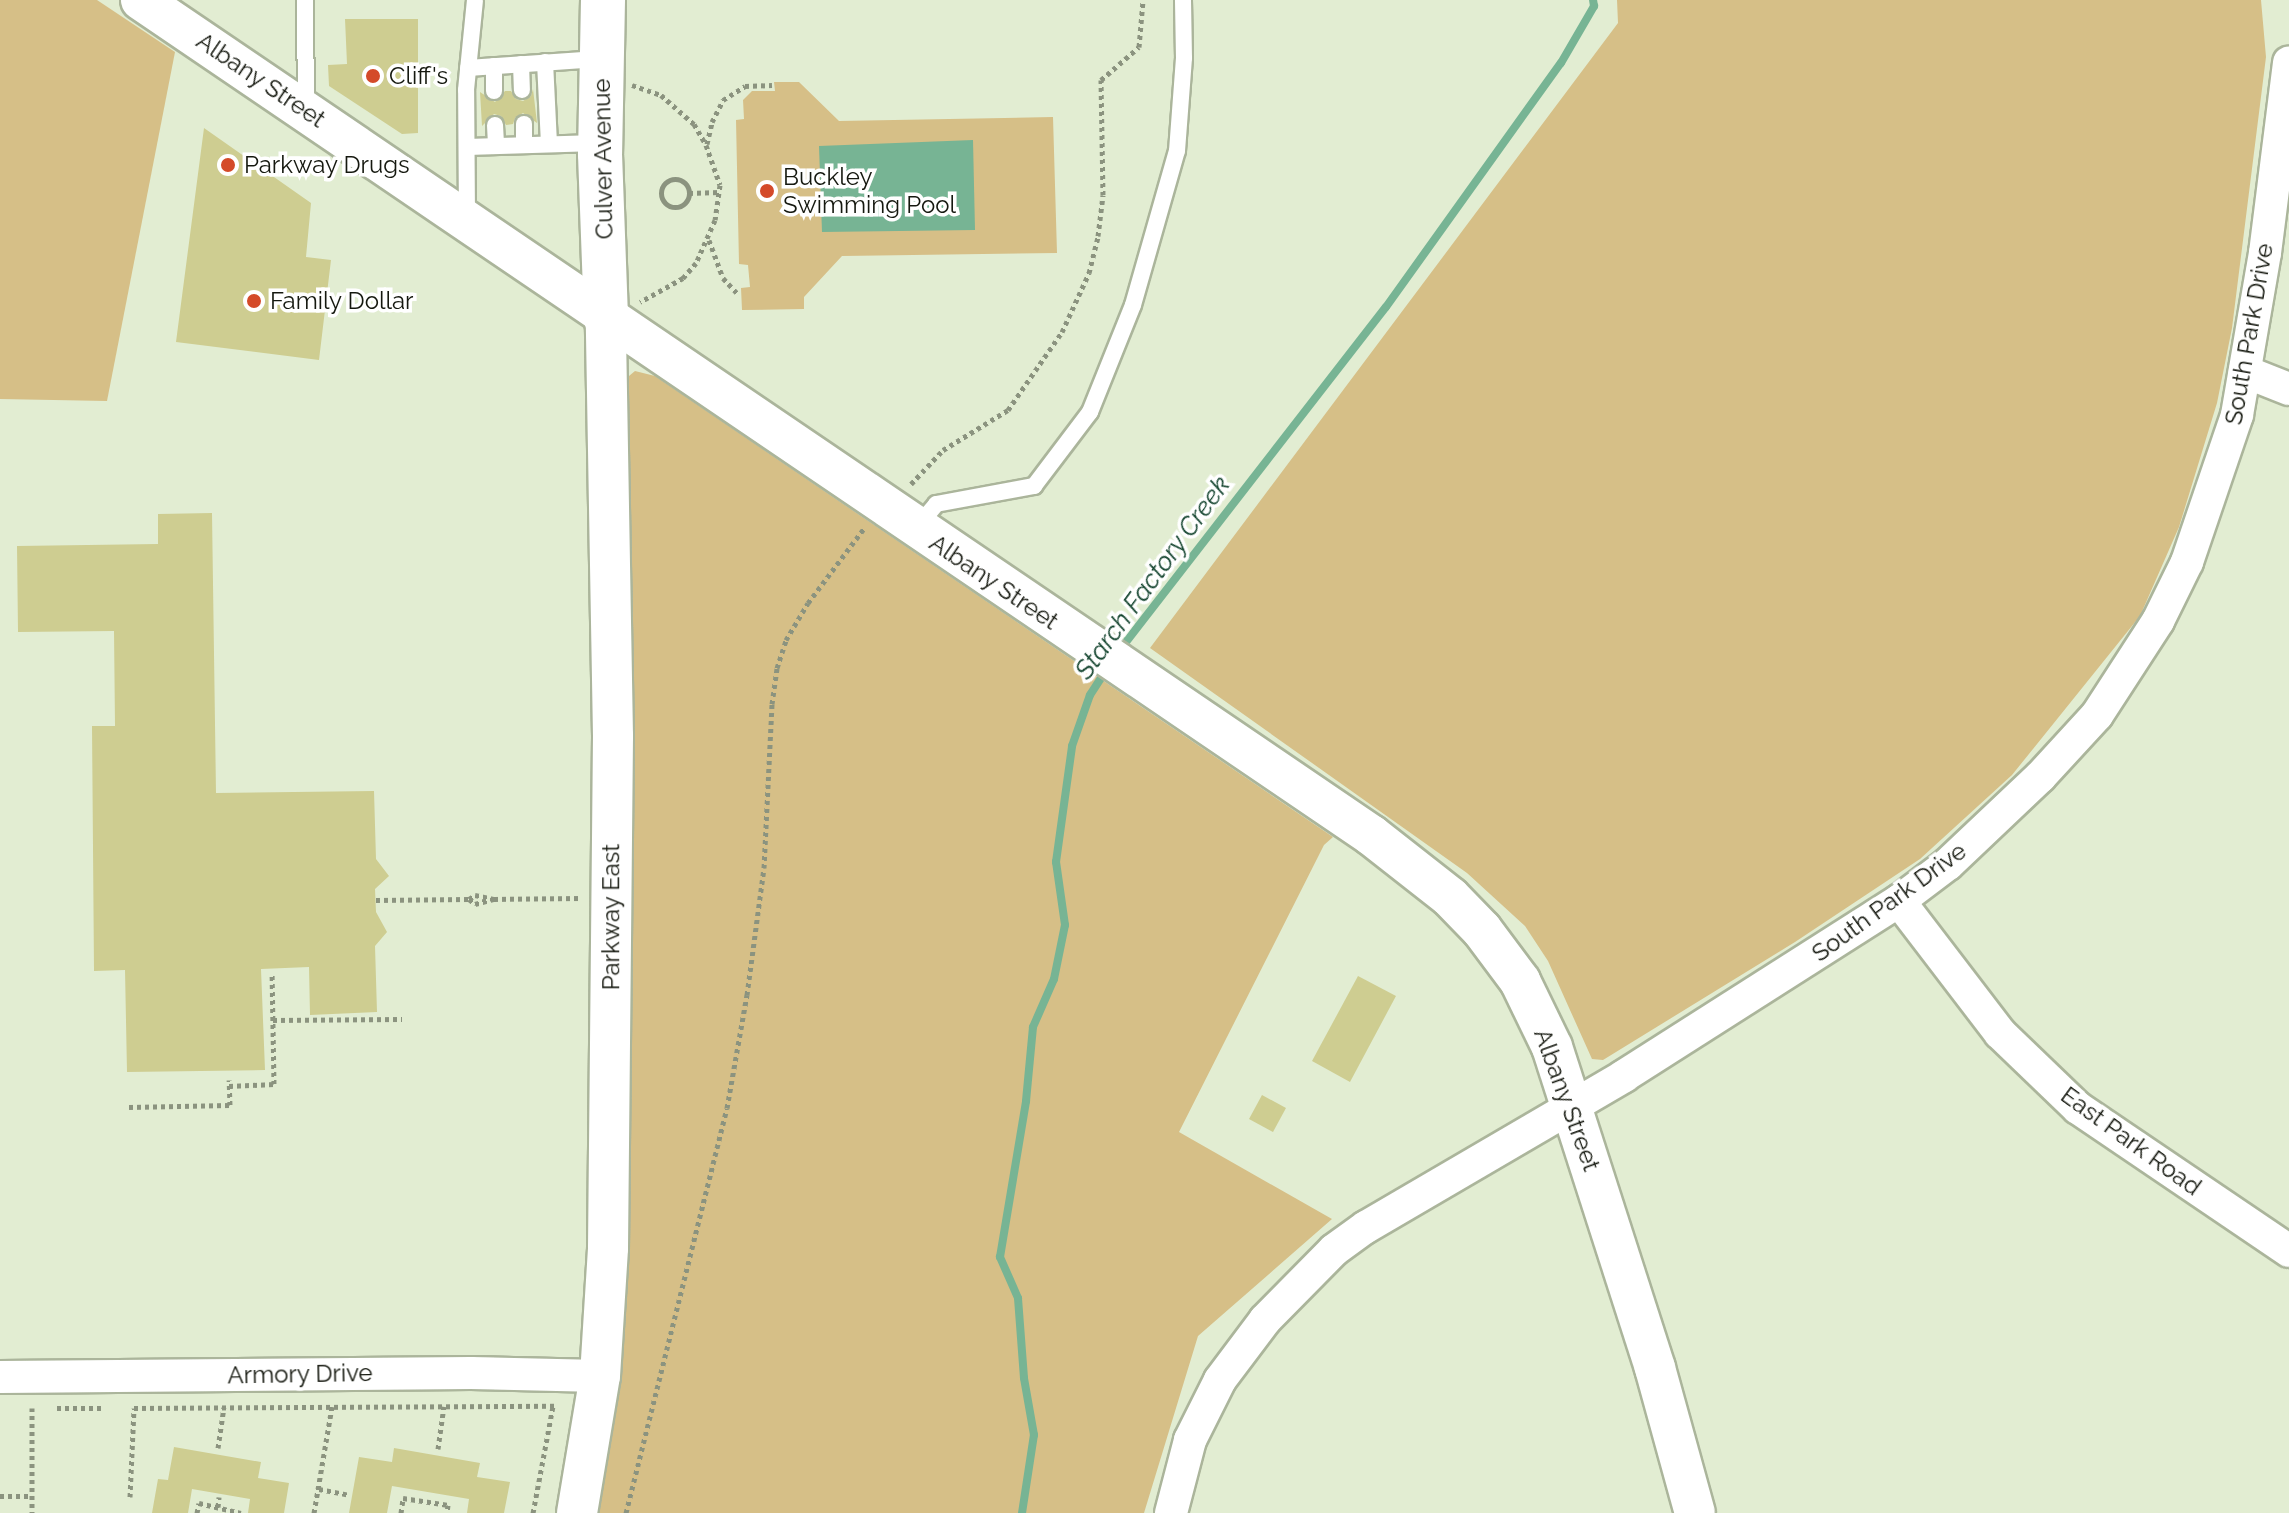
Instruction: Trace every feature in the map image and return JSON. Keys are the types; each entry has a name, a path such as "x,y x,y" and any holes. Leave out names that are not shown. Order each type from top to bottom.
{"main road":[{"name":"Culver Avenue","path":"603,0 616,72 600,142 621,311"}],"street":[{"name":"Albany Street","path":"141,0 467,221 621,311 1371,835 1450,897 1482,930 1520,981 1552,1047 1655,1368 1695,1513"},
{"name":"South Park Drive","path":"1171,1513 1190,1440 1220,1380 1265,1320 1334,1250 1366,1227 1650,1060 1899,901 1948,864 2040,777 2097,715 2158,621 2187,562 2237,415 2246,372 2289,63"},
{"name":"Parkway East","path":"577,1513 600,1376 608,1248 621,311"},
{"path":"2246,372 2289,389"},
{"name":"East Park Road","path":"1899,901 2000,1033 2078,1108 2289,1251"},
{"name":"Armory Drive","path":"0,1377 471,1373 600,1376"}],"lane":[{"path":"305,0 306,110"},
{"path":"467,221 468,68 475,0"},
{"path":"912,513 936,504 1034,486 1090,412 1133,305 1177,151 1184,58 1183,0"},
{"path":"468,68 545,62 616,72"},
{"path":"545,62 549,144"},
{"path":"521,64 522,90"},
{"path":"494,66 494,91"},
{"path":"524,124 524,145"},
{"path":"495,125 496,146"},
{"path":"467,147 600,142"}],"path":[{"path":"912,513 909,486 943,450 1008,410 1062,332 1089,273 1103,195 1101,80 1139,47 1143,0"},
{"path":"616,72 661,95 694,124 706,145 720,192 709,239 696,263 683,278 621,311"},
{"path":"706,145 712,122 723,100 745,86 772,85"},
{"path":"674,179 686,184 689,193 686,202 678,206 665,203 661,194 663,186 674,179"},
{"path":"689,193 720,192"},
{"path":"709,239 723,278 738,294"},
{"path":"626,1513 732,1080 764,868 772,704 777,668 786,640 808,603 868,523"},
{"path":"376,900 469,899 487,895 494,899 587,898"},
{"path":"129,1107 230,1105 229,1083 274,1084 272,973"},
{"path":"273,1020 402,1019"},
{"path":"438,1449 444,1406"},
{"path":"130,1497 134,1408 553,1406 533,1513"},
{"path":"218,1448 224,1407"},
{"path":"314,1513 332,1407"},
{"path":"32,1408 32,1513"},
{"path":"318,1489 349,1495"},
{"path":"0,1496 32,1496"},
{"path":"218,1507 219,1497"},
{"path":"401,1513 403,1498 448,1505 447,1513"},
{"path":"197,1513 199,1503 241,1513"}],"shaded area":[{"path":"0,0 97,0 175,52 107,401 0,399"},
{"path":"1617,0 2261,0 2266,57 2232,328 2217,403 2179,527 2140,616 2012,775 1920,859 1795,942 1603,1060 1592,1059 1548,961 1525,926 1467,873 1150,648 1618,23"},
{"path":"774,82 799,82 839,121 1053,117 1057,253 842,256 804,297 804,309 742,310 741,288 750,287 748,265 739,264 736,120 744,119 743,100 752,91 775,91"},
{"path":"973,140 975,230 822,232 819,146"},
{"path":"635,371 655,376 1333,837 1324,845 1179,1132 1332,1219 1198,1336 1144,1513 596,1513 619,1370 625,388 629,376"}],"building":[{"name":"Cliff's","path":"345,19 418,19 418,133 402,134 329,86 328,65 347,64"},
{"path":"533,89 537,123 523,113 515,118 513,124 506,125 501,116 494,114 482,126 480,92 495,102 505,91 511,91 516,99 523,101 531,96"},
{"path":"204,128 311,203 306,257 331,260 319,360 176,342"},
{"path":"212,513 216,793 374,791 376,859 389,876 375,889 376,912 387,932 375,946 377,1012 310,1015 309,967 261,969 265,1070 127,1072 125,970 94,971 92,726 115,726 114,631 18,632 17,546 158,544 158,514"},
{"path":"1358,976 1396,996 1350,1082 1312,1061"},
{"path":"1262,1095 1286,1108 1273,1132 1249,1119"},
{"path":"174,1447 261,1462 258,1478 289,1483 284,1513 248,1513 250,1499 192,1489 188,1513 152,1513 158,1479 168,1480"},
{"path":"394,1448 480,1463 477,1477 510,1482 504,1513 467,1513 469,1499 392,1486 387,1513 349,1513 359,1457 392,1462"}],"waterway":[{"name":"Starch Factory Creek","path":"1119,651 1386,307 1561,63 1594,6 1593,0"},
{"name":"Starch Factory Creek","path":"1022,1513 1034,1435 1024,1378 1018,1298 1000,1257 1026,1101 1033,1027 1054,979 1065,925 1056,862 1072,746 1090,695 1107,669"}],"place":[{"name":"Cliff's","path":"373,76"},
{"name":"Parkway Drugs","path":"228,165"},
{"name":"Buckley Swimming Pool","path":"767,191"},
{"name":"Family Dollar","path":"254,301"}]}
